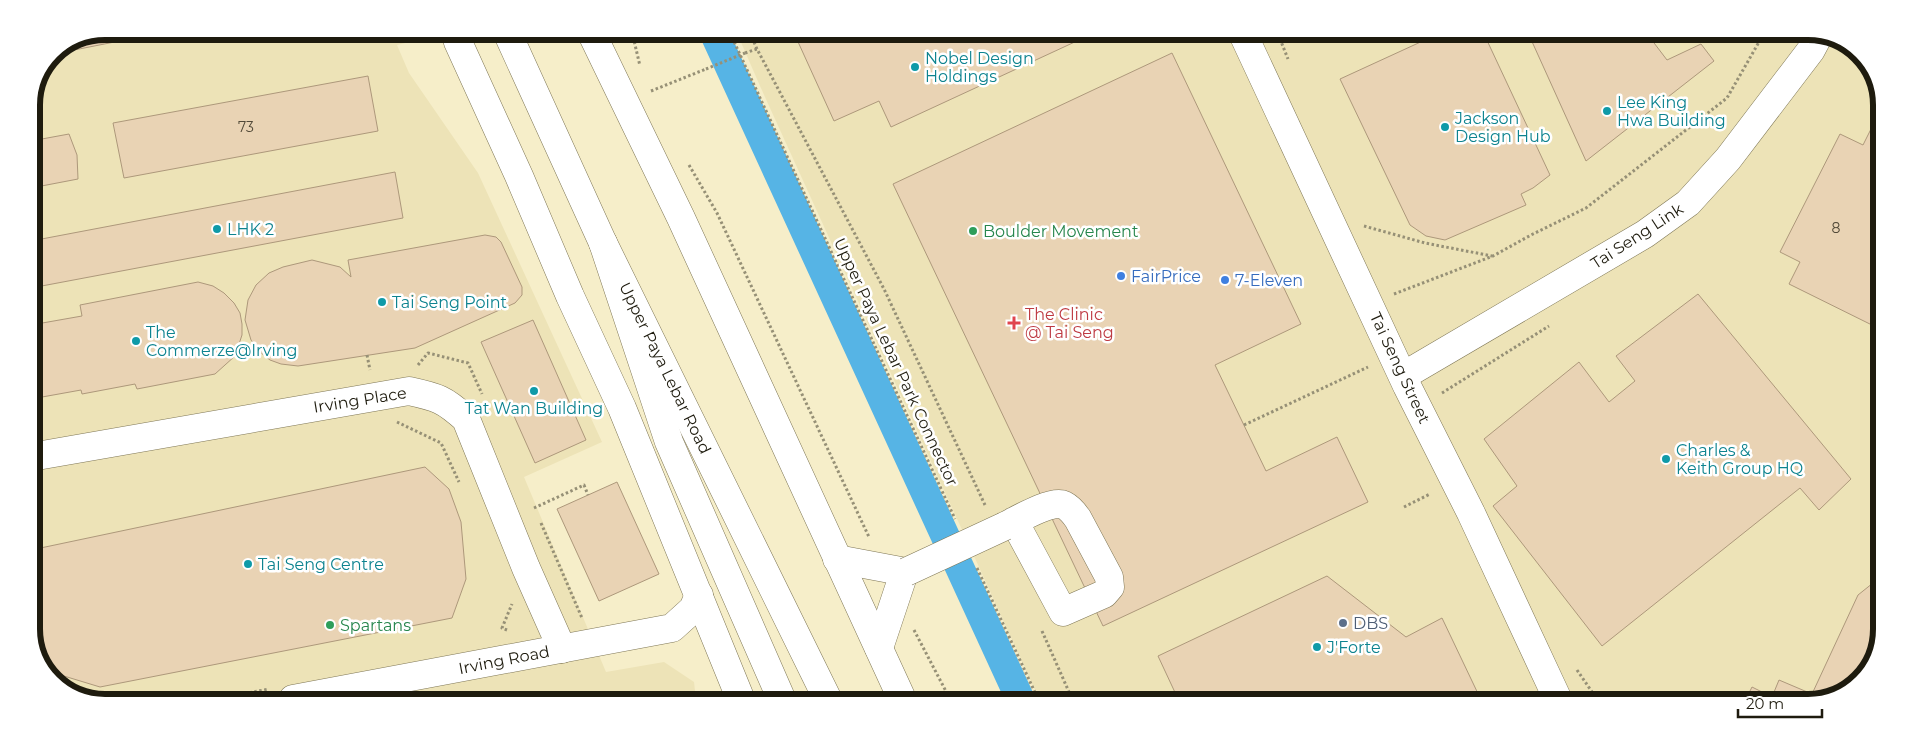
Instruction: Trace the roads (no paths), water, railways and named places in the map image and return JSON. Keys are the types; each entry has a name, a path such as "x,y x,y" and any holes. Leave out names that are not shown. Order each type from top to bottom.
{"main road":[{"path":"457,40 519,176 570,296 622,408 739,694"},
{"name":"Upper Paya Lebar Road","path":"511,40 603,242 825,694"},
{"path":"595,40 681,218 900,694"},
{"name":"Tai Seng Street","path":"1245,40 1402,376 1471,513 1554,694"},
{"name":"Tai Seng Link","path":"1402,376 1644,234 1688,203 1728,159 1811,50 1816,41"},
{"path":"603,242 669,442 779,694"},
{"name":"Irving Place","path":"40,455 409,390 432,396 449,403 466,419 526,568 562,648"},
{"path":"878,648 898,577 1002,519"},
{"path":"837,559 898,577"},
{"name":"Irving Road","path":"283,694 672,628 693,609 699,595"}],"waterway":[{"path":"717,40 1018,694"}],"place":[{"name":"Nobel Design Holdings","path":"915,67"},
{"name":"Lee King Hwa Building","path":"1607,111"},
{"name":"Jackson Design Hub","path":"1445,127"},
{"name":"LHK 2","path":"217,229"},
{"name":"Boulder Movement","path":"973,231"},
{"name":"FairPrice","path":"1121,276"},
{"name":"7-Eleven","path":"1225,280"},
{"name":"Tai Seng Point","path":"382,302"},
{"name":"The Clinic @ Tai Seng","path":"1014,323"},
{"name":"The Commerze@Irving","path":"136,341"},
{"name":"Tat Wan Building","path":"534,391"},
{"name":"Charles & Keith Group HQ","path":"1666,459"},
{"name":"Tai Seng Centre","path":"248,564"},
{"name":"DBS","path":"1343,623"},
{"name":"Spartans","path":"330,625"},
{"name":"J'Forte","path":"1317,647"}]}
